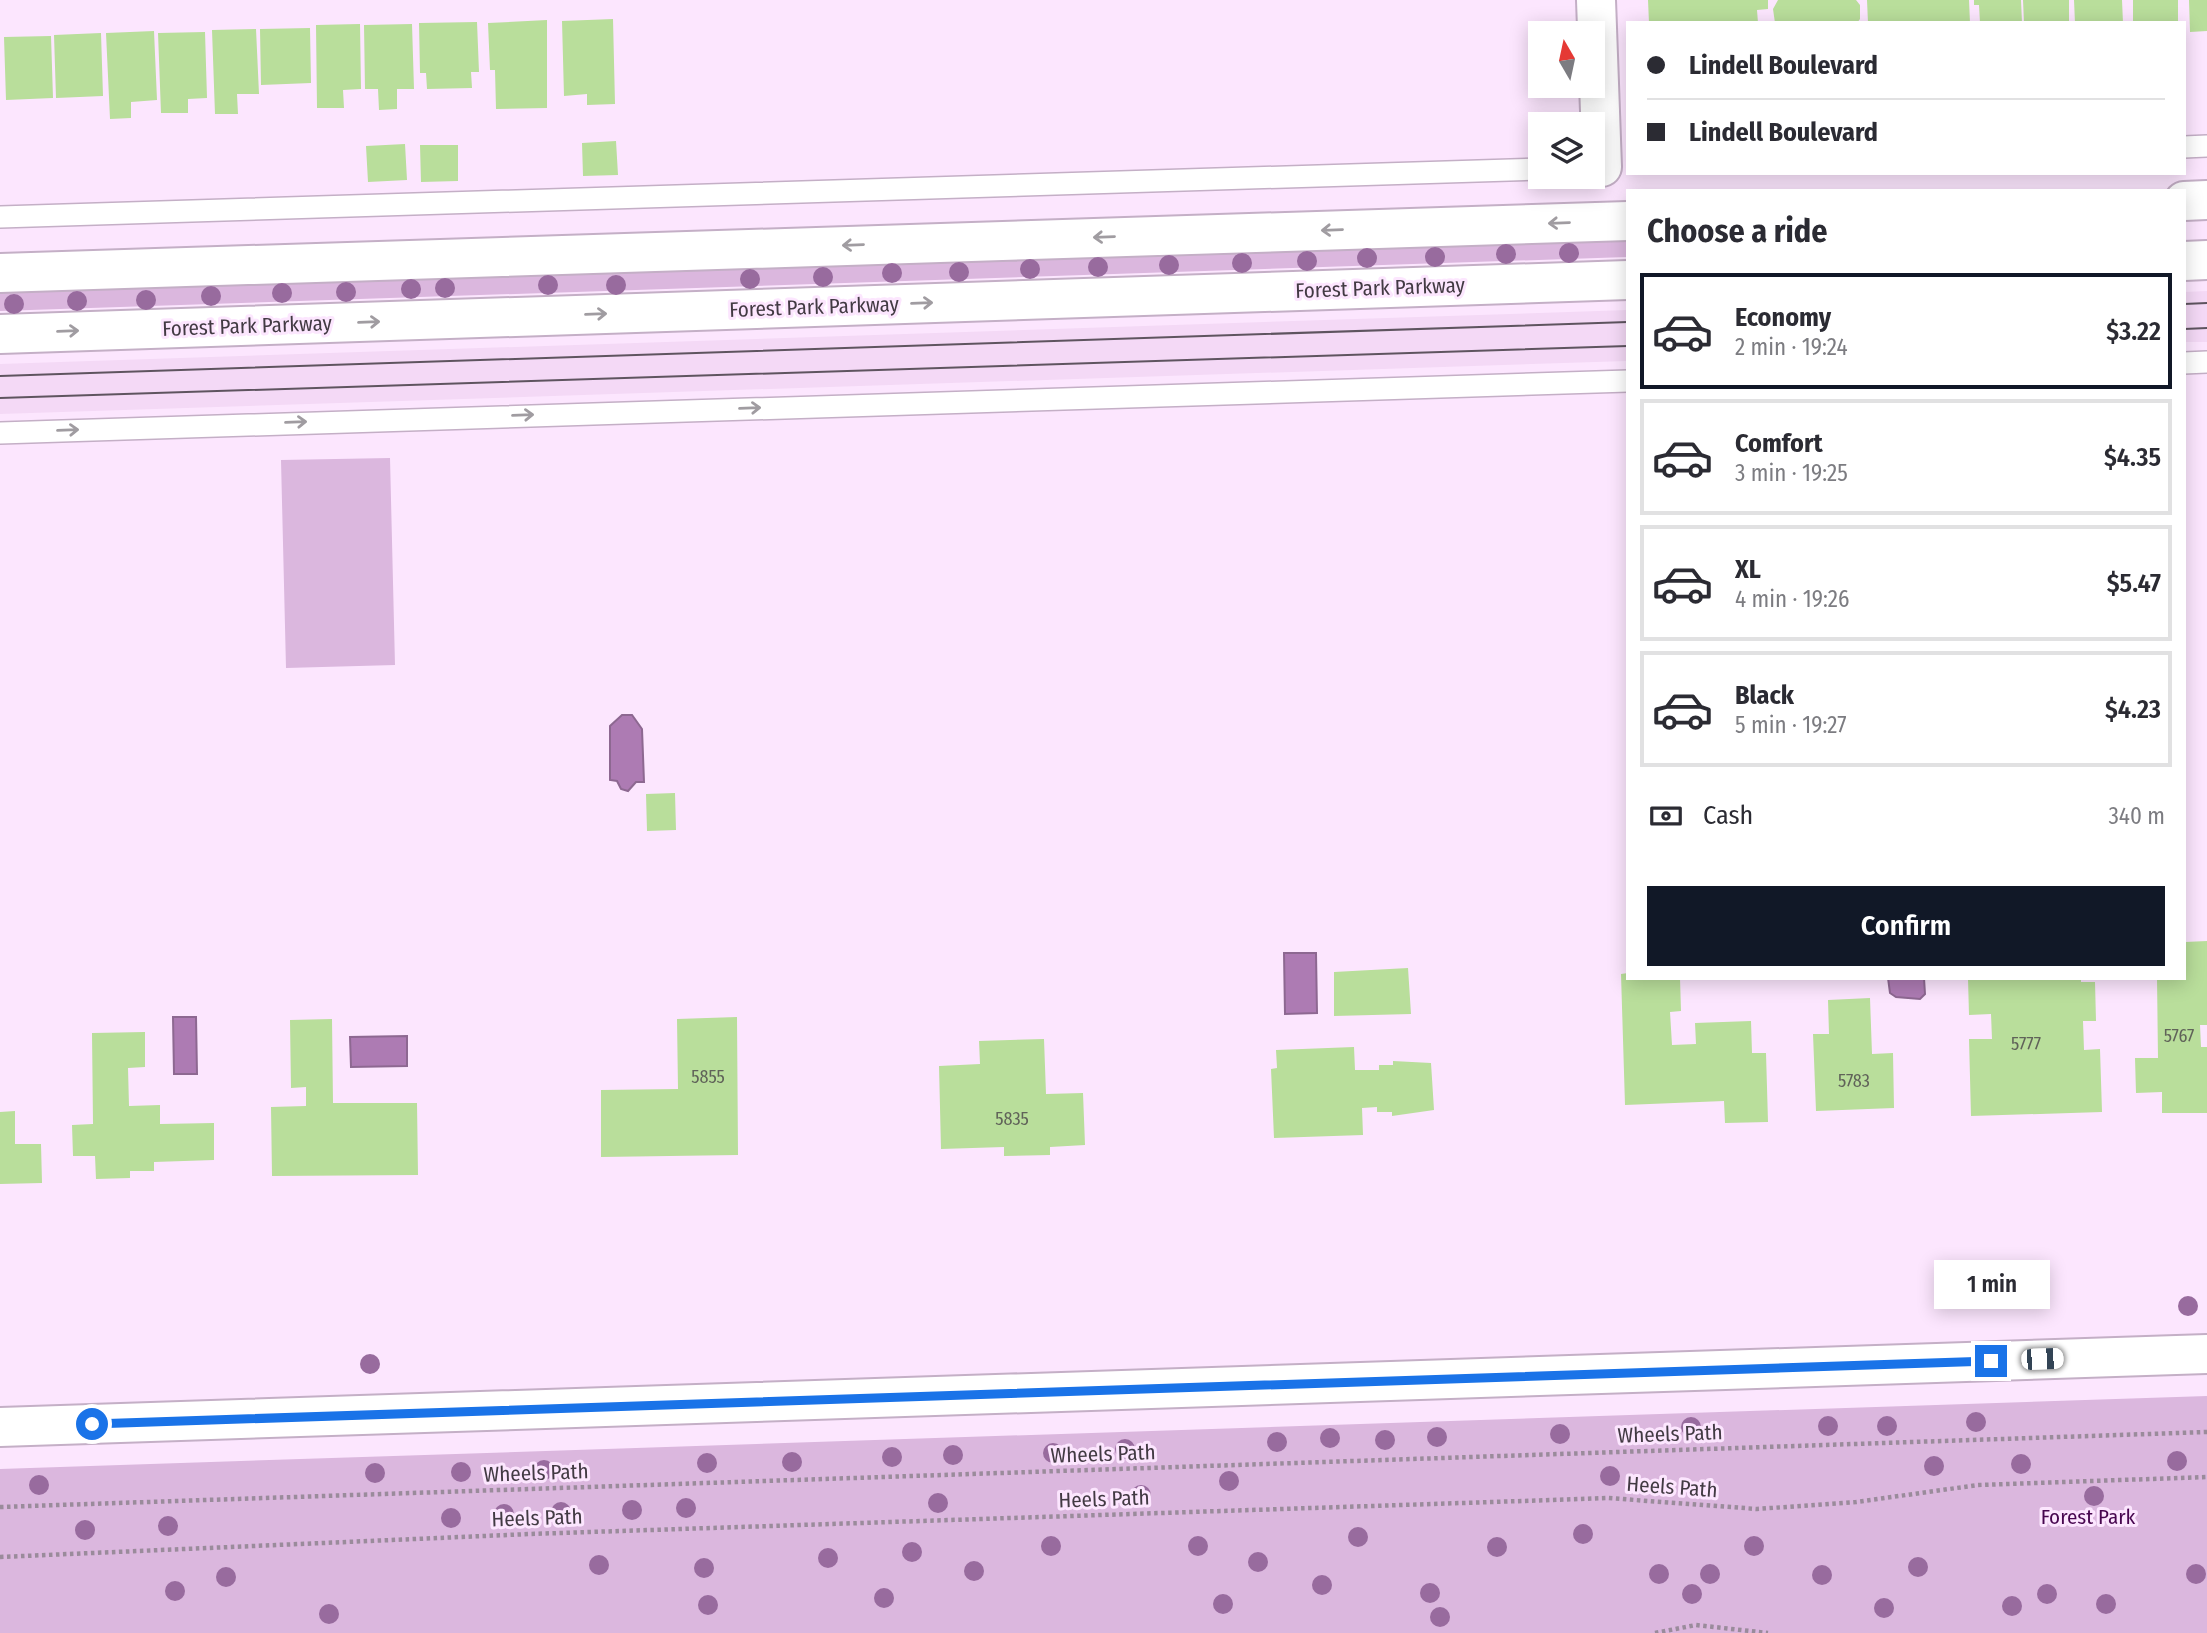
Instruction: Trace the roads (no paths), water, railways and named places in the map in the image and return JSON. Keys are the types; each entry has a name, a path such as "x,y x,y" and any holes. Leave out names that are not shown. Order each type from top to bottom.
{"main road":[{"path":"1596,0 1607,167"},
{"path":"2186,201 2207,200"},
{"path":"0,273 1626,221"},
{"path":"2186,261 2207,260"},
{"name":"Forest Park Parkway","path":"0,334 1626,279"},
{"path":"0,1427 2207,1354"}],"lane":[{"path":"2186,147 2207,146"},
{"path":"0,218 1528,169"},
{"path":"2186,363 2207,362"},
{"path":"0,433 1626,381"}],"tram line":[{"path":"2186,304 2207,303"},
{"path":"0,376 1626,322"},
{"path":"2186,329 2207,328"},
{"path":"0,398 1626,346"}],"park label":[{"name":"Forest Park","path":"2088,1517"}]}
